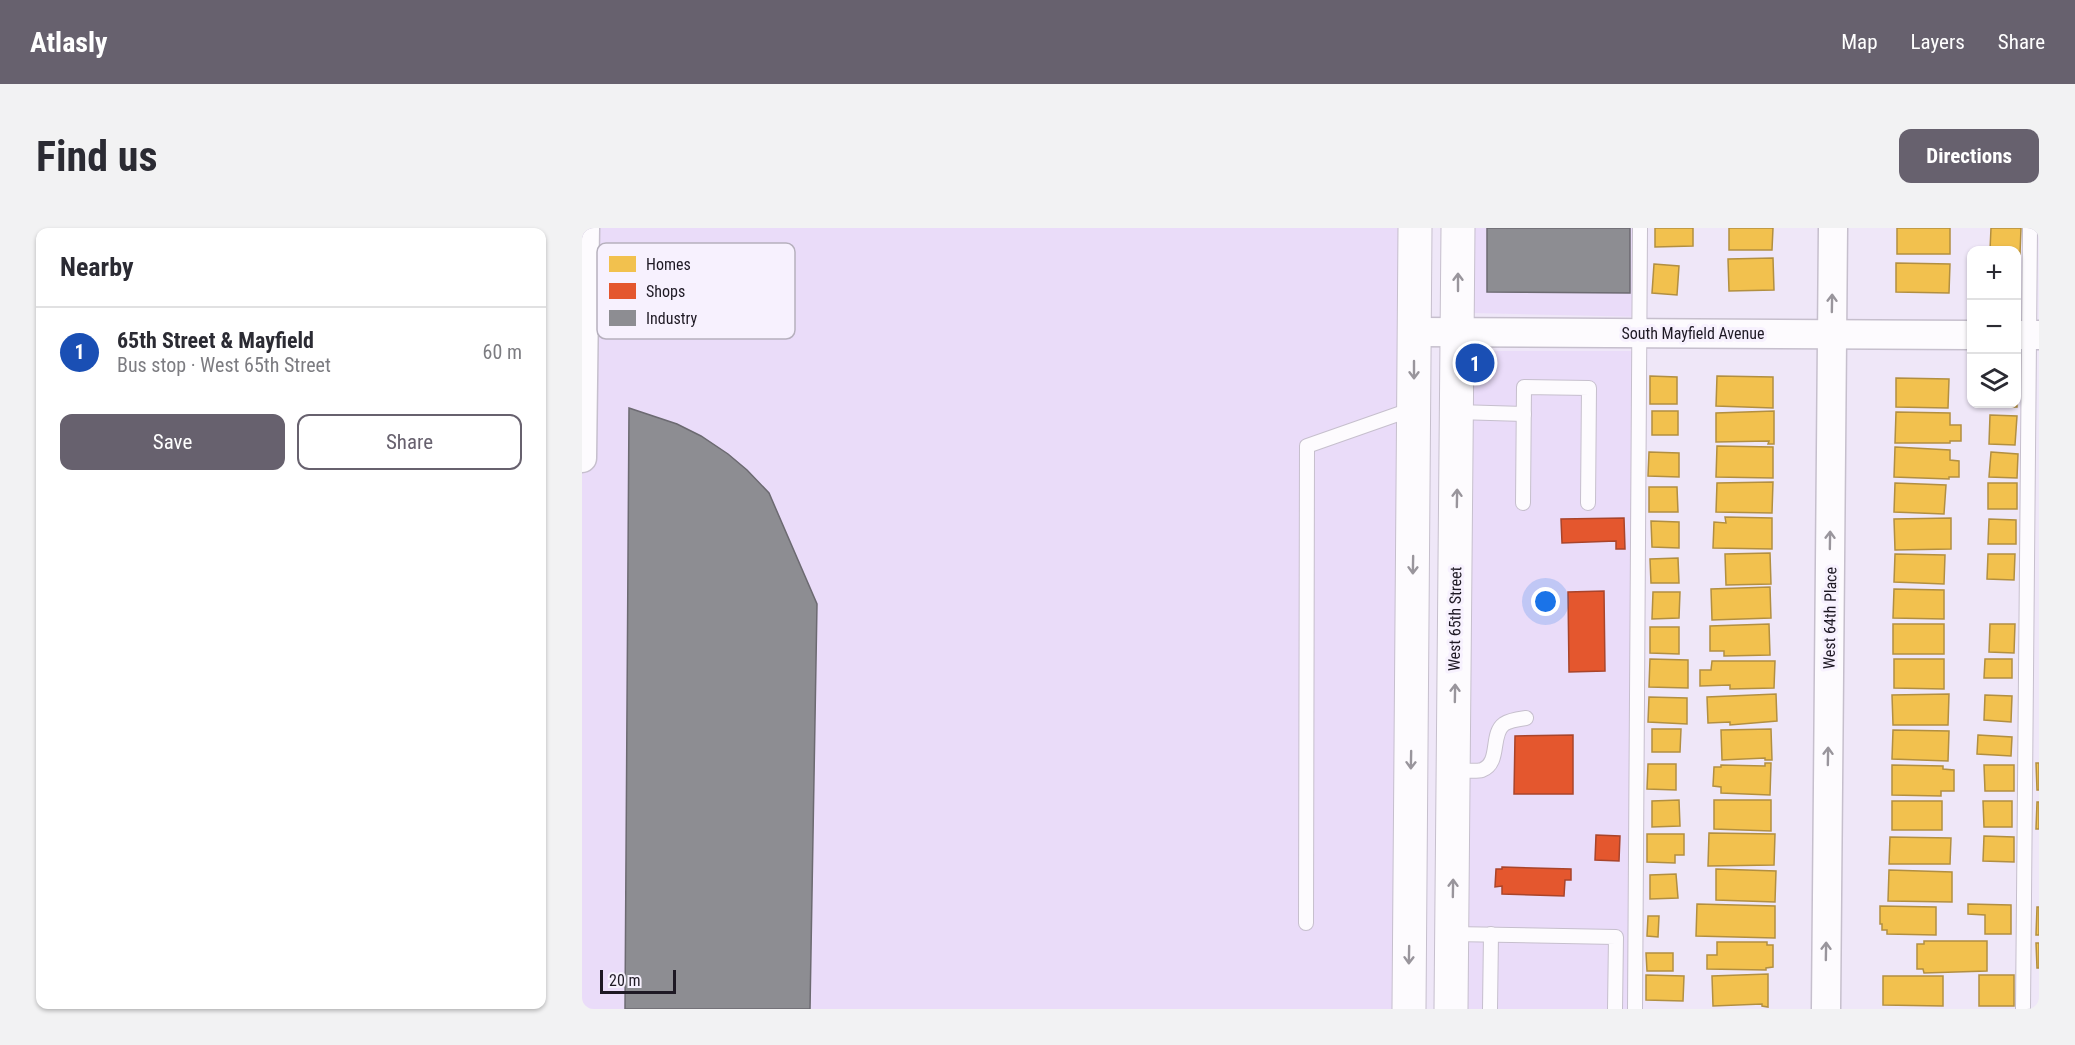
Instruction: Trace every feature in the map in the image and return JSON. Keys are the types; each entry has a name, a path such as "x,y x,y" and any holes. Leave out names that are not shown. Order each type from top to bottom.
{"street":[{"path":"582,458 585,228"},
{"path":"1409,1009 1415,228"},
{"name":"West 65th Street","path":"1451,1009 1458,228"},
{"name":"West 64th Place","path":"1826,1009 1833,228"},
{"name":"South Mayfield Avenue","path":"1414,332 1967,335"}],"lane":[{"path":"1635,1009 1640,228"},
{"path":"2023,1009 2030,228"},
{"path":"1523,503 1524,387 1589,388 1588,503"},
{"path":"1306,923 1307,446 1404,412 1414,411"},
{"path":"1457,412 1524,414"},
{"path":"1454,770 1482,770 1494,756 1499,729 1503,724 1526,718"},
{"path":"1452,934 1616,937 1615,1009"},
{"path":"1490,1009 1491,934"},
{"path":"1616,969 1635,970"}],"shaded area":[{"path":"582,228 1416,228 1412,1009 582,1009"},
{"path":"1474,228 1647,228 1646,317 1473,313"},
{"path":"1471,351 1646,351 1641,1009 1467,1009"}],"building: Homes":[{"path":"1655,228 1693,228 1693,246 1655,247"},
{"path":"1729,228 1773,228 1772,250 1729,250"},
{"path":"1897,228 1950,228 1950,254 1897,254"},
{"path":"1991,228 2021,228 2020,246 1990,246"},
{"path":"1773,258 1774,290 1729,291 1728,259"},
{"path":"1896,263 1950,264 1949,293 1896,292"},
{"path":"1654,264 1679,266 1677,295 1652,293"},
{"path":"1650,376 1677,377 1677,404 1650,404"},
{"path":"1717,376 1773,377 1773,408 1716,406"},
{"path":"1896,378 1949,379 1948,408 1896,407"},
{"path":"1652,411 1678,411 1678,435 1652,435"},
{"path":"1774,411 1774,444 1768,444 1769,441 1716,442 1716,413"},
{"path":"1896,412 1950,413 1950,425 1961,425 1961,441 1895,443"},
{"path":"1990,415 2017,416 2015,445 1989,444"},
{"path":"1717,446 1773,447 1773,478 1716,477"},
{"path":"1895,447 1950,450 1950,460 1959,461 1959,477 1949,477 1949,479 1894,477"},
{"path":"1649,452 1679,453 1679,477 1648,476"},
{"path":"1991,452 2018,454 2017,478 1989,477"},
{"path":"1773,482 1772,513 1716,512 1717,483"},
{"path":"1895,483 1946,485 1944,514 1894,512"},
{"path":"1988,483 2017,483 2017,509 1988,509"},
{"path":"1649,487 1677,487 1678,512 1649,512"},
{"path":"1725,517 1772,518 1772,549 1713,548 1714,522 1726,523"},
{"path":"1951,518 1951,549 1895,550 1894,519"},
{"path":"1989,519 2016,520 2016,544 1988,544"},
{"path":"1651,521 1679,522 1679,548 1652,547"},
{"path":"1770,553 1771,584 1726,585 1725,554"},
{"path":"1895,554 1945,555 1944,584 1894,582"},
{"path":"1988,554 2015,554 2014,580 1987,579"},
{"path":"1678,558 1679,583 1651,583 1650,559"},
{"path":"1770,587 1771,618 1712,620 1711,589"},
{"path":"1894,589 1944,590 1944,619 1893,618"},
{"path":"1653,592 1680,592 1679,618 1652,619"},
{"path":"1769,624 1770,655 1724,656 1724,651 1710,651 1710,626"},
{"path":"1893,624 1944,624 1944,654 1893,654"},
{"path":"1990,624 2015,624 2014,653 1989,652"},
{"path":"1650,627 1679,627 1679,654 1650,653"},
{"path":"1650,659 1688,660 1688,688 1649,687"},
{"path":"1894,659 1944,659 1944,689 1894,688"},
{"path":"1985,659 2012,659 2012,678 1984,678"},
{"path":"1712,661 1775,661 1774,688 1730,689 1730,685 1700,686 1700,670 1711,670"},
{"path":"1776,694 1777,721 1730,725 1730,722 1708,723 1707,697"},
{"path":"1949,694 1948,725 1893,725 1892,695"},
{"path":"1985,695 2012,696 2011,722 1984,720"},
{"path":"1649,697 1687,698 1687,724 1648,722"},
{"path":"1652,729 1681,729 1680,752 1652,752"},
{"path":"1771,729 1772,760 1765,760 1765,758 1722,760 1721,730"},
{"path":"1893,730 1949,731 1948,761 1892,759"},
{"path":"1978,735 2012,737 2011,756 1977,754"},
{"path":"1765,763 1771,763 1770,795 1721,793 1721,787 1713,786 1714,767 1721,767 1721,765 1765,766"},
{"path":"2036,763 2039,763 2039,790 2037,790"},
{"path":"1648,764 1676,764 1676,790 1647,789"},
{"path":"1892,765 1943,766 1943,769 1954,770 1954,791 1941,791 1941,796 1892,795"},
{"path":"1984,765 2014,765 2014,791 1985,791"},
{"path":"1679,800 1680,826 1652,827 1652,801"},
{"path":"1714,800 1771,800 1771,831 1714,829"},
{"path":"1892,801 1942,801 1942,830 1892,830"},
{"path":"1983,801 2012,801 2012,827 1984,827"},
{"path":"2037,802 2039,802 2039,829 2036,829"},
{"path":"1709,833 1775,834 1774,865 1708,866"},
{"path":"1647,834 1684,834 1684,855 1675,855 1675,863 1647,862"},
{"path":"1984,836 2014,837 2014,862 1983,861"},
{"path":"1890,837 1951,838 1950,864 1889,864"},
{"path":"1716,869 1776,871 1775,902 1716,900"},
{"path":"1889,870 1952,872 1952,902 1888,901"},
{"path":"1676,874 1678,898 1650,899 1650,875"},
{"path":"1697,904 1775,906 1775,938 1696,936"},
{"path":"1968,904 2011,905 2011,934 1985,934 1985,915 1968,914"},
{"path":"1880,906 1936,907 1936,935 1887,934 1887,930 1882,930 1882,924 1880,924"},
{"path":"2037,907 2039,907 2039,935 2036,935"},
{"path":"1648,916 1659,916 1658,937 1647,936"},
{"path":"1924,941 1987,941 1987,971 1924,973 1923,969 1917,969 1917,944 1924,944"},
{"path":"1717,942 1767,942 1767,945 1773,945 1773,967 1766,968 1766,970 1707,969 1707,955 1717,955"},
{"path":"2036,943 2039,943 2039,968 2037,968"},
{"path":"1646,953 1673,953 1673,971 1647,971"},
{"path":"1768,974 1768,1007 1762,1004 1713,1006 1712,976"},
{"path":"1646,975 1684,976 1683,1001 1646,1000"},
{"path":"1979,975 2014,975 2014,1006 1979,1006"},
{"path":"1883,976 1943,976 1943,1006 1883,1005"}],"building: Shops":[{"path":"1624,518 1625,549 1616,549 1616,541 1562,543 1561,519"},
{"path":"1604,591 1605,671 1569,672 1568,592"},
{"path":"1573,735 1573,794 1514,794 1515,736"},
{"path":"1596,835 1620,836 1619,861 1595,860"},
{"path":"1502,867 1571,869 1571,880 1565,880 1564,896 1502,894 1502,886 1495,887 1496,869 1502,869"}],"building: Industry":[{"path":"1487,228 1630,228 1630,293 1487,292"},
{"path":"629,408 677,424 701,436 747,470 769,493 817,604 810,1009 625,1009"}],"place":[{"name":"65th Street & Mayfield","path":"1475,363"}]}
